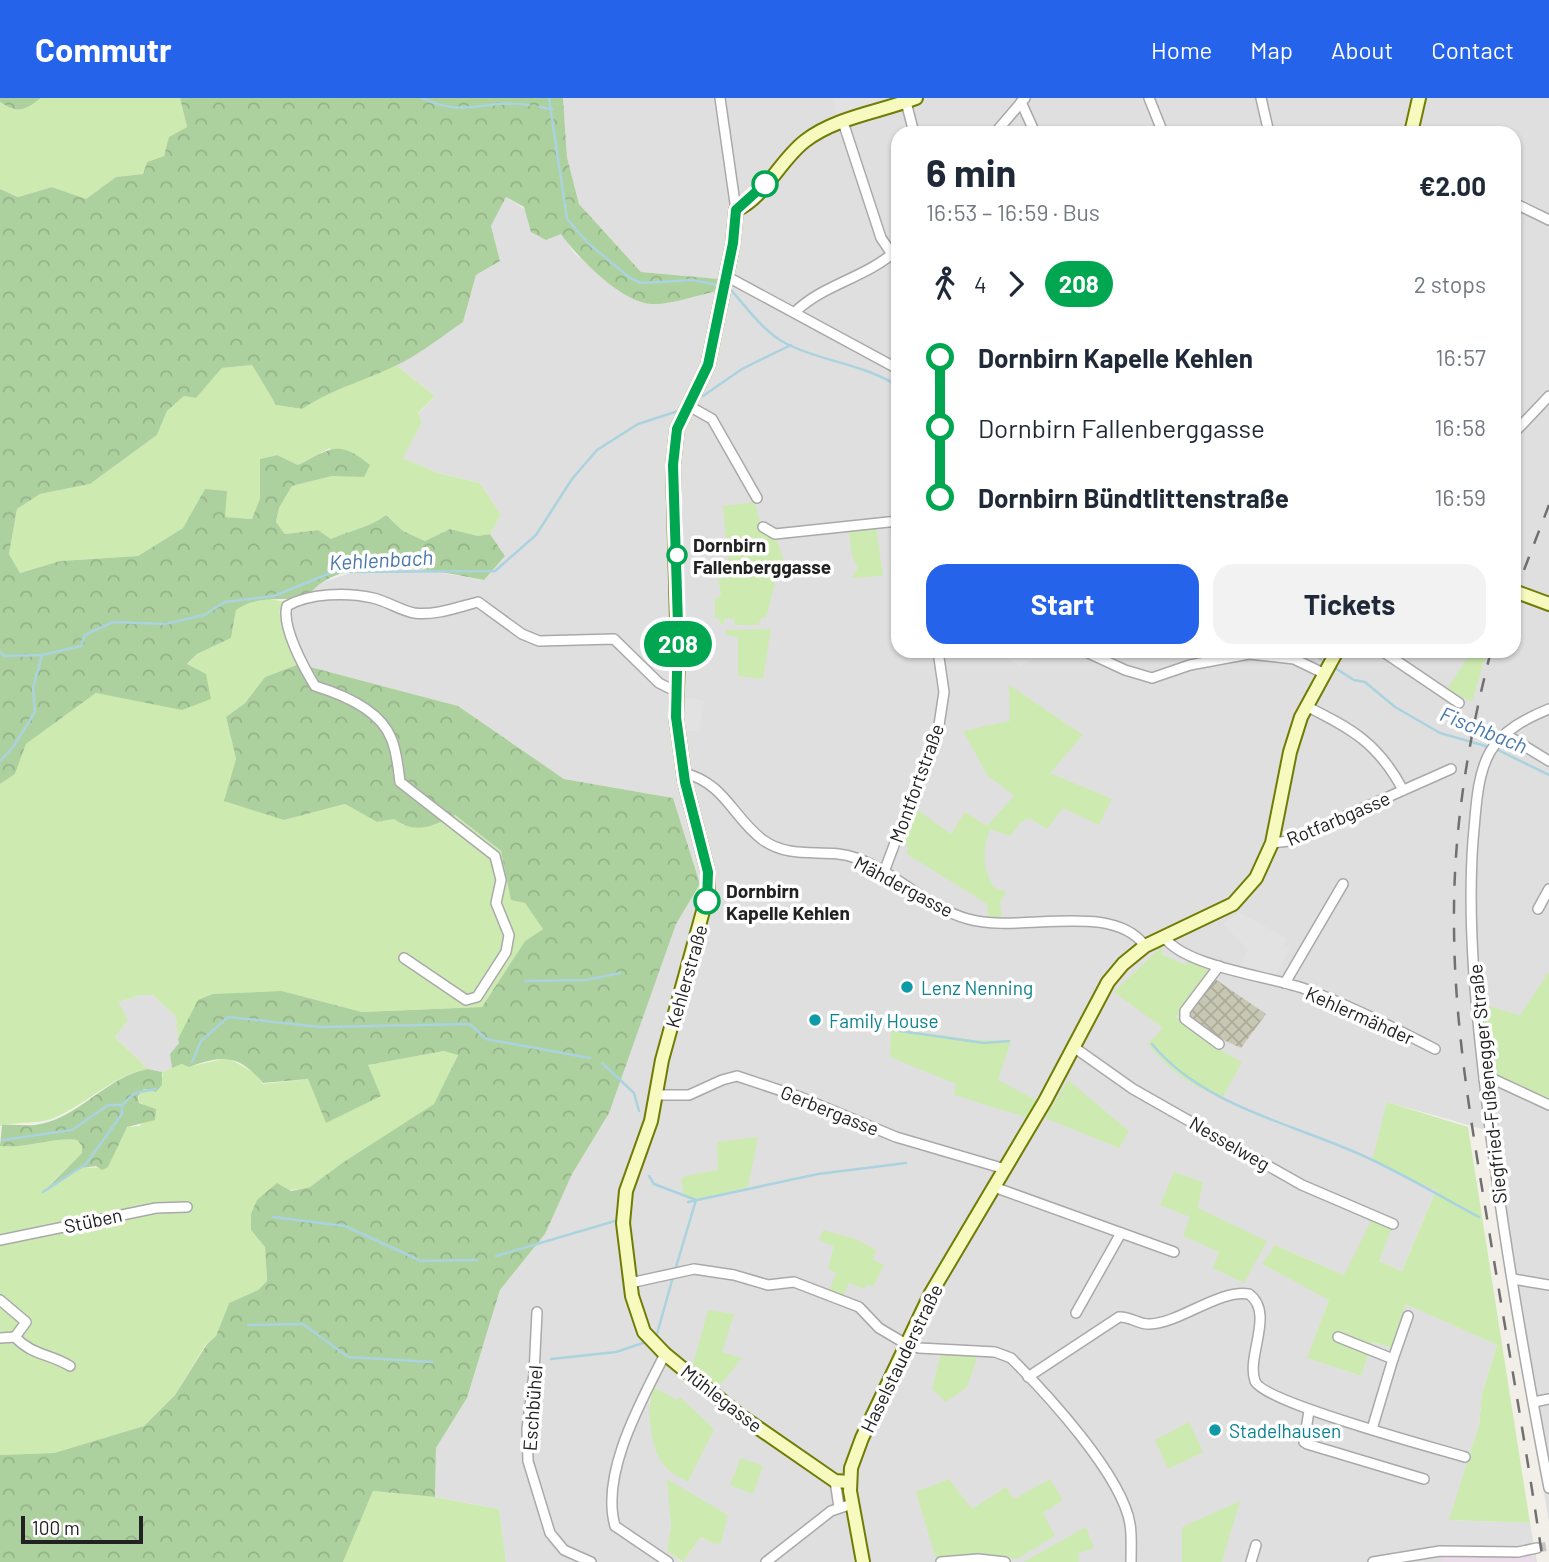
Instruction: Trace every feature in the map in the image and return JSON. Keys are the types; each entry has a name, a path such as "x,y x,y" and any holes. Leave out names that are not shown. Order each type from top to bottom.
{"street":[{"path":"720,98 736,210 756,195 803,143 843,122 911,100 913,126"},
{"path":"1149,98 1160,126"},
{"path":"1261,98 1267,126"},
{"path":"1413,126 1419,98"},
{"path":"1001,126 1023,100 1032,126"},
{"path":"843,122 881,237 891,247"},
{"path":"1521,206 1549,219"},
{"name":"Kehlerstraße","path":"632,1296 623,1211 630,1176 645,1140 657,1095 662,1060 708,894 708,872 684,773 676,717 677,565 673,465 677,429 708,365 736,210"},
{"path":"795,312 821,292 863,275 891,254"},
{"path":"726,276 891,365"},
{"path":"1521,426 1549,396"},
{"path":"689,406 712,419 757,498"},
{"path":"763,527 775,534 891,522"},
{"path":"1521,594 1549,604"},
{"path":"404,958 466,1000 477,997 506,952 509,935 496,903 501,880 495,856 400,782 391,736 379,722 353,701 315,686 296,651 285,616 287,606 296,602 344,595 373,598 415,613 430,613 478,602 522,635 540,641 614,639 659,682 677,692"},
{"name":"Montfortstraße","path":"884,872 939,725 944,692 939,658"},
{"path":"1099,658 1152,678 1190,665 1228,658"},
{"path":"1285,658 1294,659 1323,673"},
{"name":"Haselstauderstraße","path":"863,1562 850,1482 855,1453 931,1293 1075,1048 1108,982 1123,964 1145,946 1208,919 1241,897 1262,869 1272,843 1290,751 1306,706 1333,658"},
{"path":"1392,658 1459,703"},
{"name":"Rotfarbgasse","path":"1306,706 1354,730 1367,741 1392,770 1403,790"},
{"name":"Siegfried-Fußenegger Straße","path":"1549,709 1505,734 1492,748 1480,783 1475,816 1471,893 1476,999 1494,1167 1549,1488"},
{"path":"1505,734 1549,761"},
{"name":"Rotfarbgasse","path":"1272,843 1289,841 1451,769"},
{"name":"Mähdergasse","path":"684,773 704,781 722,794 758,835 776,847 802,854 848,856 884,872 968,919 1036,924 1102,922 1122,927 1145,946"},
{"name":"Kehlermähder","path":"1285,983 1343,884"},
{"path":"1538,909 1549,888"},
{"name":"Kehlermähder","path":"1164,937 1171,946 1219,966 1308,990 1435,1049"},
{"path":"1219,966 1185,1011 1185,1019 1219,1044"},
{"name":"Nesselweg","path":"1075,1048 1133,1089 1301,1185 1393,1224"},
{"name":"Gerbergasse","path":"657,1095 682,1097 731,1076 740,1077 800,1097 897,1137 1005,1169"},
{"path":"1484,1079 1493,1079 1549,1105"},
{"path":"993,1187 1174,1252"},
{"name":"Stüben","path":"0,1240 156,1208 187,1207"},
{"path":"1076,1313 1121,1233"},
{"path":"630,1283 694,1269 734,1275 764,1285 786,1282 804,1284 859,1307 879,1328 906,1344 919,1348 995,1352 1011,1358 1082,1435 1110,1482 1130,1524 1131,1562"},
{"path":"1513,1279 1549,1284"},
{"path":"1028,1377 1119,1317 1126,1316 1149,1324 1242,1293 1254,1298 1259,1309 1255,1381 1268,1393 1309,1411 1465,1457"},
{"name":"Mühlegasse","path":"632,1296 645,1332 665,1354 738,1413 835,1481"},
{"path":"0,1300 26,1322 26,1326 15,1337 0,1338"},
{"name":"Eschbühel","path":"537,1311 534,1374 527,1429 528,1461 550,1533 564,1550 591,1562"},
{"path":"1372,1429 1408,1316"},
{"path":"15,1337 27,1350 53,1355 70,1366"},
{"path":"1338,1338 1393,1359"},
{"path":"665,1354 629,1430 612,1506 615,1526 668,1562"},
{"path":"1534,1402 1549,1399"},
{"path":"1309,1411 1304,1439 1307,1444 1424,1479"},
{"path":"839,1507 835,1481 850,1482"},
{"path":"766,1562 839,1507 852,1504"},
{"path":"1251,1562 1256,1545"},
{"path":"1373,1562 1440,1551 1504,1552 1537,1548"},
{"path":"941,1562 978,1559 1005,1562"}],"shaded area":[{"path":"563,98 1549,98 1549,1523 1486,1130 1387,1102 1436,1190 1402,1271 1379,1261 1344,1275 1275,1245 1329,1300 1308,1358 1361,1376 1373,1342 1392,1348 1406,1303 1497,1345 1482,1394 1479,1425 1450,1520 1530,1523 1537,1562 1534,1562 1533,1552 1442,1555 1442,1562 683,1562 701,1537 714,1544 668,1480 671,1527 667,1551 682,1562 506,1562 499,1509 435,1497 436,1448 467,1398 500,1290 545,1234 676,924 700,884 673,798 564,779 458,706 299,664 279,611 285,602 307,597 315,587 326,581 360,570 394,565 484,580 505,556 490,534 501,515 480,483 438,473 402,458 422,422 418,414 435,396 396,365 463,322 476,275 500,261 491,226 506,197 561,233 575,254 620,291 650,304 718,279 641,272 579,204 567,157","holes":["655,1387 714,1429 668,1470 658,1457 655,1443 649,1398"]},
{"path":"833,98 893,98 837,116"},
{"path":"1006,658 1034,658 1020,666"},
{"path":"684,697 705,701 699,731 684,731"},
{"path":"1239,912 1287,938 1284,944 1290,949 1275,976 1240,967 1248,950 1223,924"},
{"path":"1215,979 1266,1014 1241,1048 1206,1032 1187,1015"},
{"path":"141,995 153,995 176,1017 179,1043 170,1054 172,1068 162,1072 148,1069 115,1037 128,1020 117,1002"},
{"path":"1533,1552 1534,1562 1442,1562 1442,1555"}],"green space":[{"path":"0,98 41,98 30,106 16,109 0,102"},
{"path":"41,98 180,98 187,127 170,137 164,156 147,162 143,174 116,177 86,199 52,187 18,197 0,189 0,102 21,109"},
{"path":"180,98 563,98 567,157 579,204 641,272 719,279 717,291 667,303 651,304 639,301 601,277 561,234 546,240 531,232 524,207 506,197 491,226 500,261 476,275 463,322 412,357 326,395 302,409 276,405 252,365 222,368 196,398 184,396 167,411 157,435 90,484 40,494 17,509 9,554 20,573 60,561 138,556 183,528 205,489 227,491 225,517 252,519 260,498 260,459 277,455 298,465 335,449 350,452 370,465 364,477 332,476 292,486 279,508 276,522 285,534 318,530 331,539 386,515 403,531 425,541 450,529 478,536 490,534 505,556 484,580 415,569 366,568 343,573 323,582 307,597 262,600 244,605 236,610 231,638 197,654 187,664 206,674 211,699 182,710 96,693 26,744 15,774 0,784 0,189 18,197 52,187 86,199 116,177 143,174 147,162 164,156 169,137 187,127"},
{"path":"252,365 276,405 302,409 323,395 396,365 435,396 418,413 422,422 403,458 438,473 480,483 501,515 490,534 478,536 450,529 425,541 403,531 386,515 331,539 318,530 285,534 276,522 279,508 292,486 332,476 330,448 298,465 277,455 260,459 260,498 252,519 225,517 206,489 183,528 138,556 60,561 20,573 9,554 17,509 40,494 90,484 157,435 167,411 184,396 196,398 222,368"},
{"path":"755,502 762,531 776,538 790,578 776,579 766,618 762,617 758,625 734,625 734,618 724,619 724,624 720,624 719,618 715,618 715,599 721,595 718,579 730,577 723,506"},
{"path":"876,527 883,576 851,578 858,568 852,556 849,532"},
{"path":"264,598 285,602 279,611 299,664 265,677 245,703 226,717 236,759 284,820 345,804 377,822 394,819 403,825 455,815 501,851 506,867 543,929 525,941 482,1007 362,1012 282,991 187,1024 178,1039 176,1017 153,995 141,995 118,1002 128,1020 115,1037 148,1069 123,1077 54,1118 0,1126 0,784 15,774 26,744 96,693 127,698 187,665 197,654 231,638 236,610 247,602"},
{"path":"771,629 763,679 738,676 738,637 726,635 726,630"},
{"path":"1467,658 1485,658 1472,702 1447,689"},
{"path":"299,664 458,706 564,779 673,798 700,884 676,924 609,1113 572,1174 545,1234 500,1290 467,1398 436,1448 435,1497 373,1491 343,1562 0,1562 0,1455 54,1453 144,1426 175,1395 207,1344 216,1336 229,1303 258,1290 267,1281 265,1247 251,1230 251,1214 257,1200 277,1183 291,1191 310,1187 342,1163 434,1104 458,1055 444,1051 368,1065 381,1096 326,1123 308,1079 263,1083 238,1062 221,1059 189,1067 182,1064 172,1068 170,1054 179,1043 178,1039 198,1000 213,994 282,991 362,1012 482,1007 525,941 543,929 525,903 511,900 501,851 455,815 417,828 394,819 377,822 345,804 284,820 224,801 236,759 226,717 245,703 265,677"},
{"path":"1009,685 1083,735 1050,773 1112,799 1099,825 1063,808 1047,829 1029,818 1021,822 1010,836 990,829 985,852 987,872 993,887 1006,892 1000,903 1002,918 989,918 987,904 907,854 908,846 901,842 913,807 951,834 965,812 987,826 1014,796 987,775 963,731 1010,721"},
{"path":"1160,948 1163,949 1161,954 1186,965 1190,958 1210,970 1205,982 1176,1017 1212,1045 1242,1062 1223,1097 1191,1083 1164,1062 1148,1044 1163,1028 1114,992"},
{"path":"1549,972 1549,1102 1494,1074 1490,1068 1481,1004 1520,1015"},
{"path":"891,1028 975,1040 1011,1041 998,1080 1040,1102 1029,1118 954,1095 956,1084 890,1057"},
{"path":"444,1051 458,1054 435,1104 342,1163 310,1187 265,1194 257,1200 251,1230 265,1247 267,1281 258,1290 229,1303 216,1336 206,1344 175,1395 144,1426 54,1453 0,1455 0,1146 77,1140 82,1146 82,1153 50,1184 52,1187 82,1168 108,1167 123,1132 128,1127 140,1126 149,1108 139,1102 139,1093 163,1076 162,1072 182,1064 192,1066 228,1058 253,1072 263,1084 308,1079 326,1122 368,1065"},
{"path":"148,1069 162,1072 162,1085 156,1092 144,1089 138,1096 139,1103 156,1109 155,1120 127,1127 108,1167 102,1170 96,1166 82,1168 48,1187 82,1153 82,1146 77,1140 0,1146 2,1125 35,1125 50,1121 65,1115 119,1080"},
{"path":"1068,1080 1129,1131 1119,1148 1045,1118"},
{"path":"1387,1102 1468,1127 1530,1523 1449,1520 1479,1425 1482,1394 1497,1345 1406,1304 1392,1348 1373,1342 1361,1376 1307,1358 1329,1300 1262,1264 1275,1245 1344,1275 1372,1219 1392,1228 1379,1261 1402,1271 1436,1190 1372,1161"},
{"path":"758,1137 748,1187 699,1199 684,1197 681,1180 685,1176 718,1170 717,1142"},
{"path":"1174,1172 1203,1182 1198,1208 1267,1241 1244,1283 1213,1268 1219,1252 1183,1236 1190,1217 1160,1205"},
{"path":"823,1230 856,1239 876,1250 873,1260 884,1265 873,1287 867,1284 864,1289 849,1283 843,1297 829,1291 836,1273 828,1269 834,1246 819,1240"},
{"path":"708,1310 734,1314 722,1352 742,1358 717,1389 692,1368"},
{"path":"941,1353 978,1355 967,1387 946,1402 932,1389"},
{"path":"654,1387 677,1400 680,1397 714,1429 688,1482 667,1469 657,1455 650,1414"},
{"path":"1189,1422 1203,1452 1168,1469 1155,1440"},
{"path":"741,1458 763,1466 753,1494 730,1485"},
{"path":"667,1479 728,1515 721,1543 714,1544 701,1537 683,1562 667,1551 671,1527"},
{"path":"949,1479 972,1509 1006,1487 1014,1499 1050,1479 1063,1500 1043,1513 1055,1536 1017,1559 978,1555 936,1559 916,1492"},
{"path":"373,1491 435,1497 499,1509 506,1562 343,1562"},
{"path":"1240,1501 1222,1562 1182,1562 1182,1527"},
{"path":"1086,1527 1094,1548 1078,1553 1079,1562 1023,1562"}],"waterway":[{"path":"422,98 437,104 463,108 500,104 529,105"},
{"name":"Fischbach","path":"549,98 567,219 588,243 630,278 641,283 693,280 717,285"},
{"path":"539,107 552,109"},
{"name":"Fischbach","path":"731,290 763,326 785,343 891,382"},
{"name":"Kehlenbach","path":"703,396 742,369 791,345"},
{"name":"Kehlenbach","path":"0,652 4,656 42,655 81,646 85,635 113,622 165,624 204,615 225,602 274,596 333,572 495,571 536,535 572,479 597,450 638,424 678,411"},
{"path":"0,761 13,747 35,712 33,688 42,655"},
{"name":"Fischbach","path":"1335,668 1354,680 1365,682 1395,707 1440,733 1489,747"},
{"name":"Fischbach","path":"1496,749 1549,775"},
{"path":"525,981 586,980 620,973"},
{"path":"192,1062 201,1041 228,1017 320,1027 470,1024 486,1039 590,1058"},
{"path":"893,1030 984,1043 1009,1041"},
{"path":"1152,1044 1173,1066 1224,1099 1366,1157 1479,1217"},
{"path":"602,1063 634,1093 639,1111"},
{"path":"43,1192 86,1164 122,1114 122,1105 135,1093 156,1089"},
{"path":"3,1140 72,1130 108,1105 122,1105"},
{"path":"688,1202 818,1174 906,1163"},
{"path":"649,1176 654,1184 696,1200 676,1267"},
{"path":"273,1217 345,1226 421,1261 477,1260"},
{"path":"496,1256 615,1221"},
{"path":"657,1334 673,1277"},
{"path":"248,1325 303,1324 348,1357 432,1362"},
{"path":"551,1359 616,1352 643,1343"}],"tunnel":[{"path":"1537,1548 1549,1546"}],"railway":[{"path":"1521,578 1549,505"},
{"path":"1489,658 1475,718 1459,820 1454,889 1457,996 1474,1140 1543,1562"}],"bus line":[{"name":"208","path":"707,901 708,872 685,782 676,717 678,659 673,465 675,439 677,429 698,391 708,365 733,243 736,210 743,207 765,184"}],"place":[{"name":"Dornbirn Fallenberggasse","path":"677,555"},
{"name":"Dornbirn Kapelle Kehlen","path":"707,901"},
{"name":"Lenz Nenning","path":"907,987"},
{"name":"Family House","path":"815,1020"},
{"name":"Stadelhausen","path":"1215,1430"}]}
